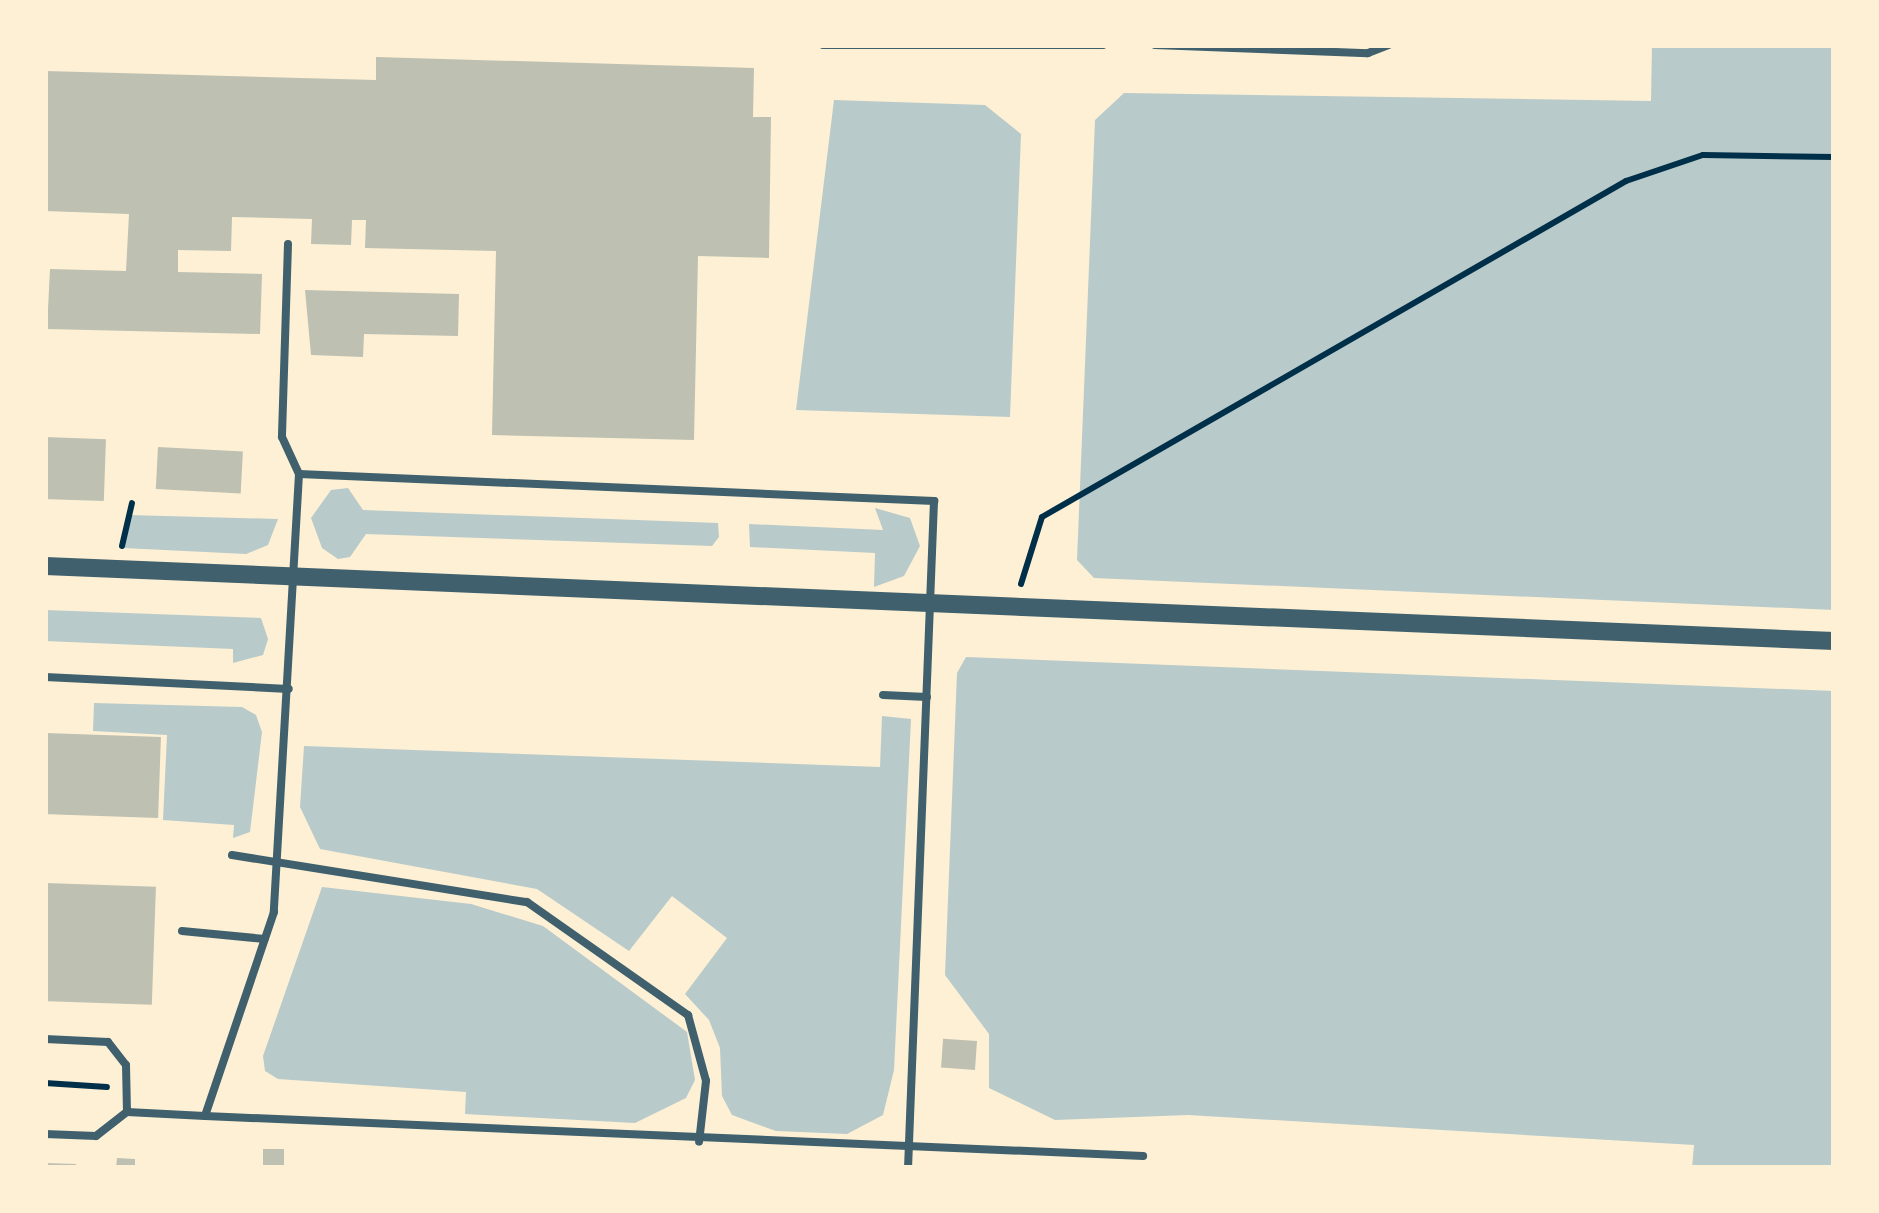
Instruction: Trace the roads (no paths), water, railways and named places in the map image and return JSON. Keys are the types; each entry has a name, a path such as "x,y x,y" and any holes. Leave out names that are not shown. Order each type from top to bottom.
{"street":[{"path":"45,566 1834,641"}],"lane":[{"path":"823,45 1103,45"},
{"path":"1155,45 1368,53 1389,45"},
{"path":"205,1116 265,939 277,857 299,474 282,437 288,244"},
{"path":"299,474 934,501 908,1168"},
{"path":"45,677 290,689"},
{"path":"883,695 927,698"},
{"path":"232,855 277,857 526,902 648,980 688,1015 701,1044 699,1142"},
{"path":"182,931 265,939"},
{"path":"648,980 655,971"},
{"path":"45,1039 108,1042 126,1065 127,1112"},
{"path":"45,1134 96,1136 127,1112 909,1152 1143,1156"}]}
